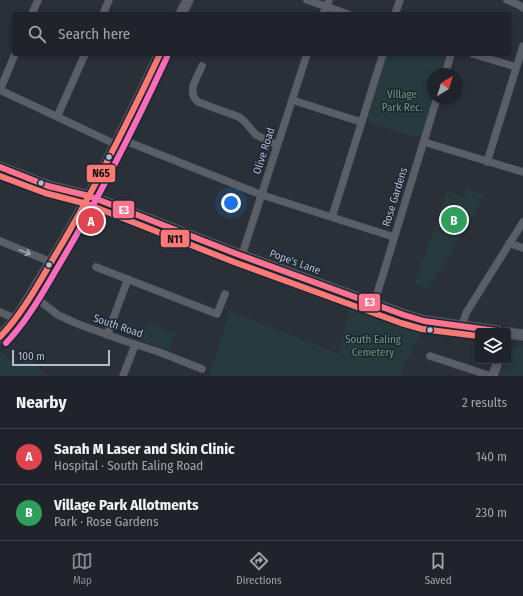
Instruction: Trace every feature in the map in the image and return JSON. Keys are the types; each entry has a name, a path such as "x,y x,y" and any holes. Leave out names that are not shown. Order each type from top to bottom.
{"main road":[{"path":"182,12 188,0"},
{"path":"0,337 16,319 32,294 89,196 159,56"},
{"name":"Pope's Lane","path":"0,167 48,186 89,196 242,256 404,315 424,321 476,328"},
{"path":"511,333 523,335"}],"street":[{"path":"33,12 38,0"},
{"path":"103,12 109,0"},
{"path":"307,0 342,12"},
{"path":"396,12 400,0"},
{"path":"507,0 523,8"},
{"path":"487,162 523,46"},
{"path":"14,56 0,90 57,117 262,195 394,236"},
{"path":"57,117 84,56"},
{"name":"Olive Road","path":"242,256 306,56"},
{"path":"332,217 382,56"},
{"path":"447,68 450,56"},
{"path":"480,56 516,67"},
{"path":"202,66 193,86 192,95 194,99 198,102 239,117 246,122 256,135 278,145"},
{"path":"292,100 361,122"},
{"name":"Rose Gardens","path":"374,304 435,104"},
{"path":"424,142 523,172"},
{"path":"462,326 466,313 523,222"},
{"path":"0,241 51,262"},
{"path":"509,243 523,248"},
{"path":"96,267 217,314 225,294"},
{"path":"107,335 128,280"},
{"name":"South Road","path":"32,294 58,315 107,335 159,352 202,369"},
{"path":"0,312 16,319"},
{"path":"123,376 136,345"},
{"path":"430,356 492,376 497,364"}],"green space":[{"name":"Village Park Rec.","path":"384,56 448,56 444,68 427,68 427,104 433,104 424,135 416,137 372,124 366,115"},
{"path":"466,189 485,196 429,289 414,284 447,191 464,197"},
{"name":"South Ealing Cemetery","path":"350,304 423,329 401,370 401,376 209,376 230,311 339,354"},
{"path":"148,323 175,334 169,350 141,341"},
{"path":"523,345 523,376 500,375 504,364 511,364 511,351"},
{"path":"0,351 18,365 27,358 48,376 0,376"}],"transit line":[{"name":"N65","path":"0,337 29,300 68,234 96,184 159,56"},
{"path":"6,343 35,306 74,240 116,162 167,57"},
{"name":"E3","path":"0,167 48,186 89,196 237,254 404,315 424,321 475,328"},
{"name":"N11","path":"0,176 45,193 87,204 234,262 401,323 422,329 475,336"}],"place":[{"name":"Village Park Allotments","path":"454,220"},
{"name":"Sarah M Laser and Skin Clinic","path":"91,221"}]}
